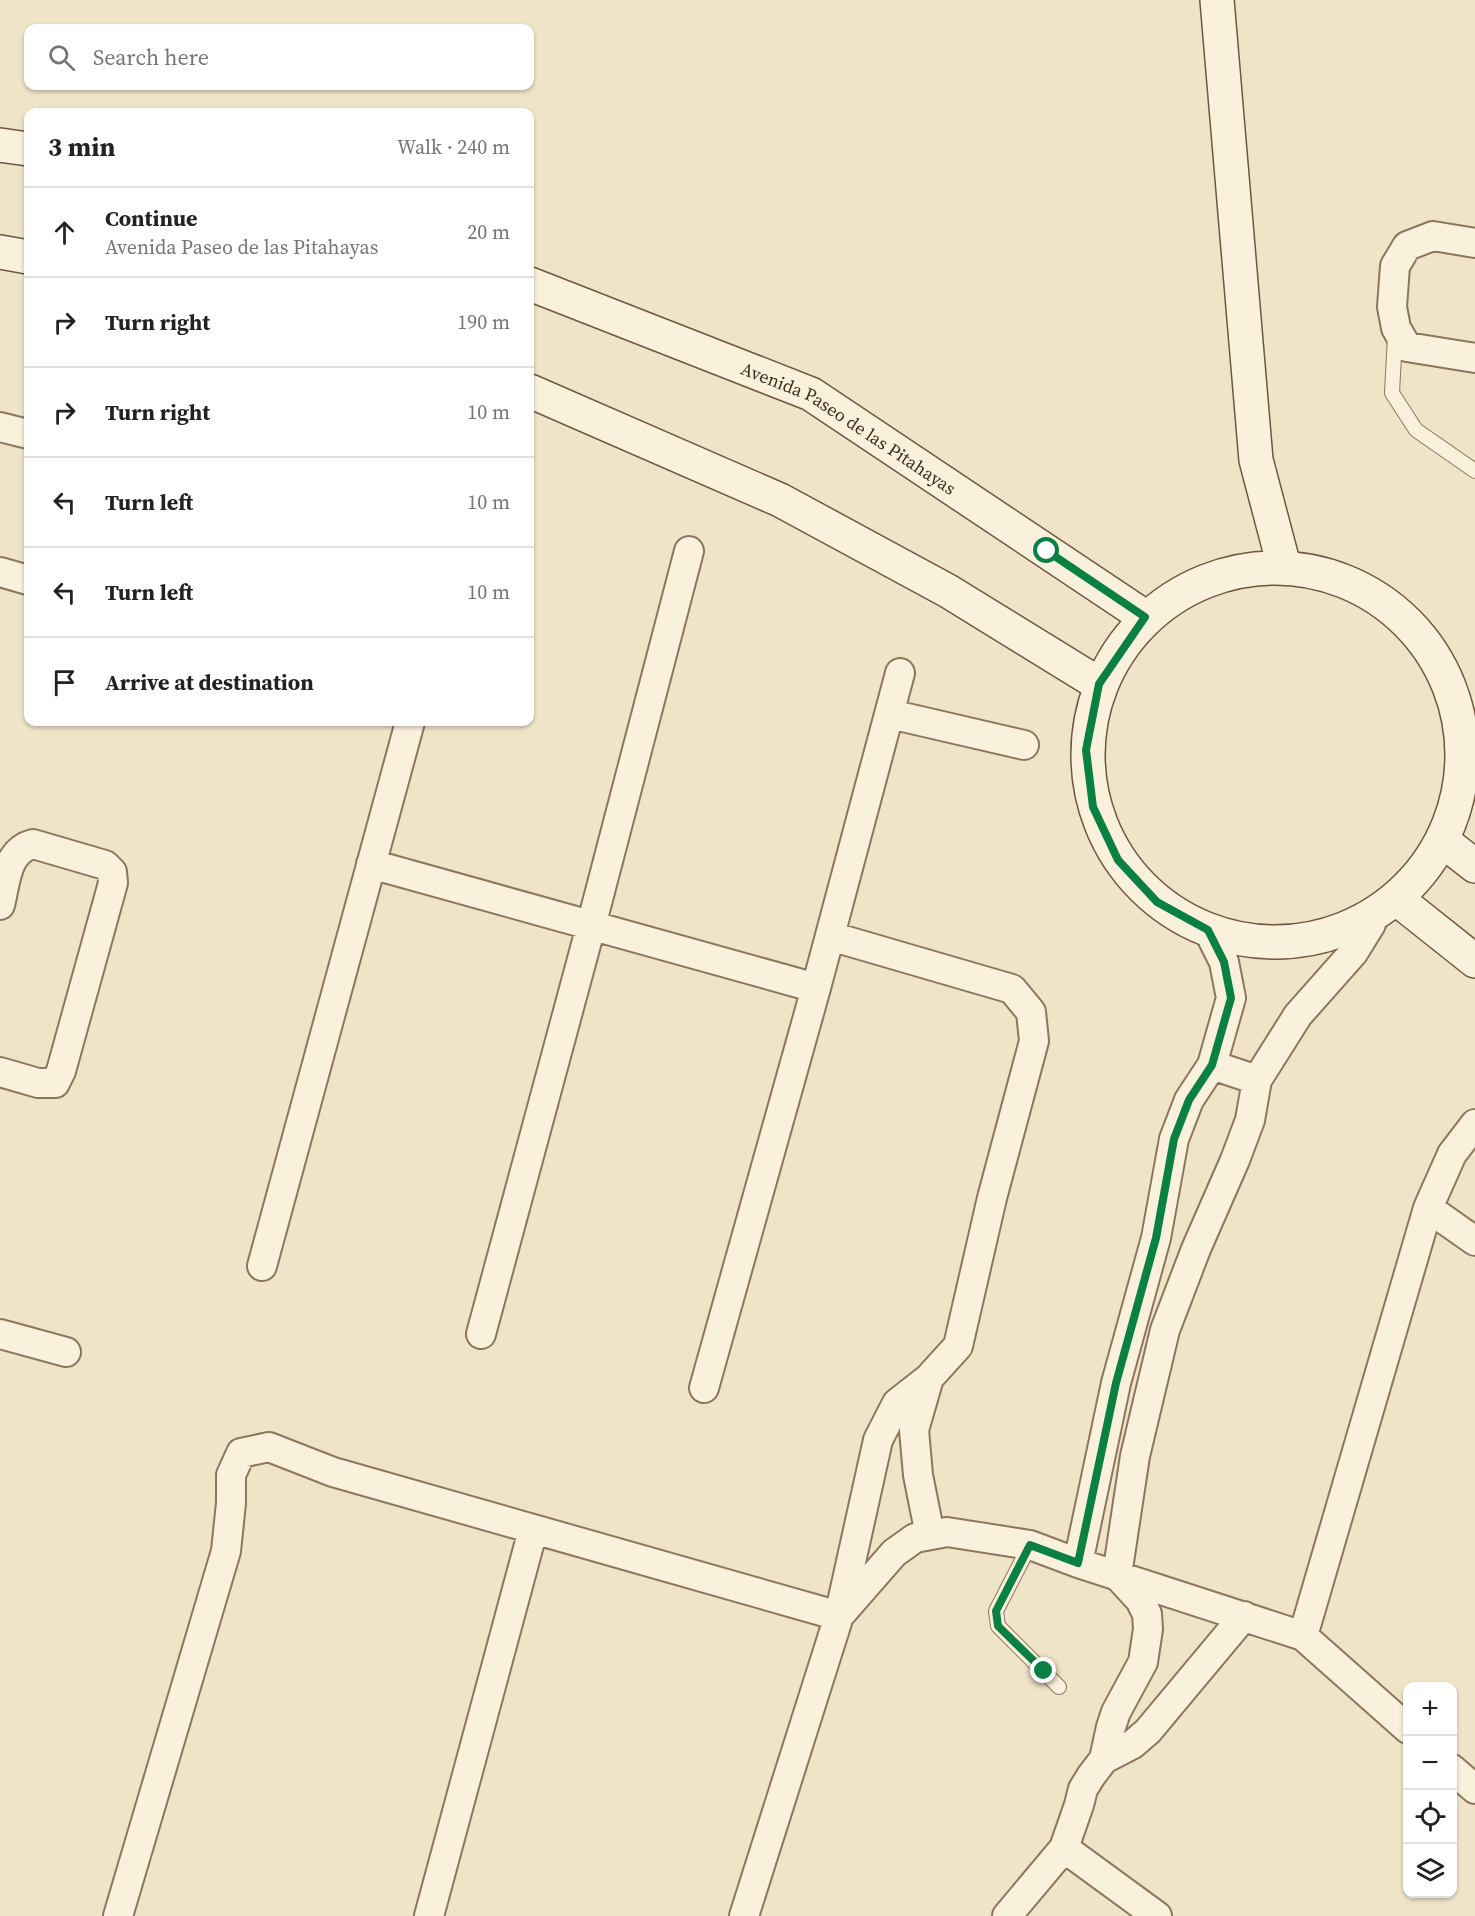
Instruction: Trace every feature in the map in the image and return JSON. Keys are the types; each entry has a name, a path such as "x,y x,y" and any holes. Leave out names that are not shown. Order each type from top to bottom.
{"street":[{"path":"1217,0 1256,460 1284,566"},
{"path":"0,145 24,148"},
{"path":"1475,243 1433,236 1407,246 1395,266 1392,307 1396,328 1407,348 1475,358"},
{"path":"0,252 24,256"},
{"name":"Avenida Paseo de las Pitahayas","path":"534,286 811,394 1145,617"},
{"path":"534,393 780,500 948,591 1099,684"},
{"path":"0,427 24,433"},
{"path":"481,1334 689,550"},
{"path":"1117,1575 1135,1456 1165,1330 1250,1120 1257,1080 1298,1015 1353,953 1371,924 1428,866 1443,841 1464,768 1455,694 1417,629 1357,584 1284,566 1209,577 1145,617 1099,684 1086,750 1093,807 1118,860 1157,902 1208,930 1268,942 1329,935 1371,924"},
{"path":"0,572 24,579"},
{"path":"704,1388 816,988 900,673"},
{"path":"890,714 1024,745"},
{"path":"262,1266 409,726"},
{"path":"1443,841 1475,866"},
{"path":"0,905 13,856 21,847 33,844 105,865 112,872 113,883 62,1071 55,1083 38,1083 0,1072"},
{"path":"371,864 816,988"},
{"path":"1397,899 1475,961"},
{"path":"1078,1563 1116,1383 1156,1238 1174,1139 1189,1100 1212,1065 1231,998 1224,962 1208,930"},
{"path":"744,1916 839,1616 878,1440 897,1403 929,1378 958,1346 992,1198 1034,1041 1031,1012 1012,989 830,936"},
{"path":"1212,1065 1257,1080"},
{"path":"1303,1636 1428,1208 1452,1154 1475,1124"},
{"path":"1428,1208 1475,1241"},
{"path":"0,1334 66,1352"},
{"path":"929,1378 914,1430 918,1475 930,1535"},
{"path":"118,1916 226,1551 231,1503 231,1475 242,1453 269,1448 333,1472 839,1616"},
{"path":"429,1916 533,1530"},
{"path":"839,1616 894,1553 915,1538 947,1532 1030,1545 1078,1563 1303,1636 1403,1725"},
{"path":"1007,1916 1064,1848 1083,1789 1104,1760 1116,1712 1143,1662 1148,1629 1147,1614 1140,1600 1117,1575"},
{"path":"1104,1760 1133,1744 1148,1731 1244,1616"},
{"path":"1457,1773 1475,1789"},
{"path":"1064,1848 1157,1916"}],"lane":[{"path":"1396,328 1392,393 1416,430 1475,471"},
{"path":"1030,1545 996,1611 998,1626 1059,1687"}],"route":[{"path":"1044,1671 998,1626 996,1611 1030,1545 1078,1563 1116,1383 1156,1238 1174,1139 1189,1100 1212,1065 1231,998 1224,962 1208,930 1157,902 1118,860 1093,807 1086,750 1099,684 1145,617 1047,551"}]}
